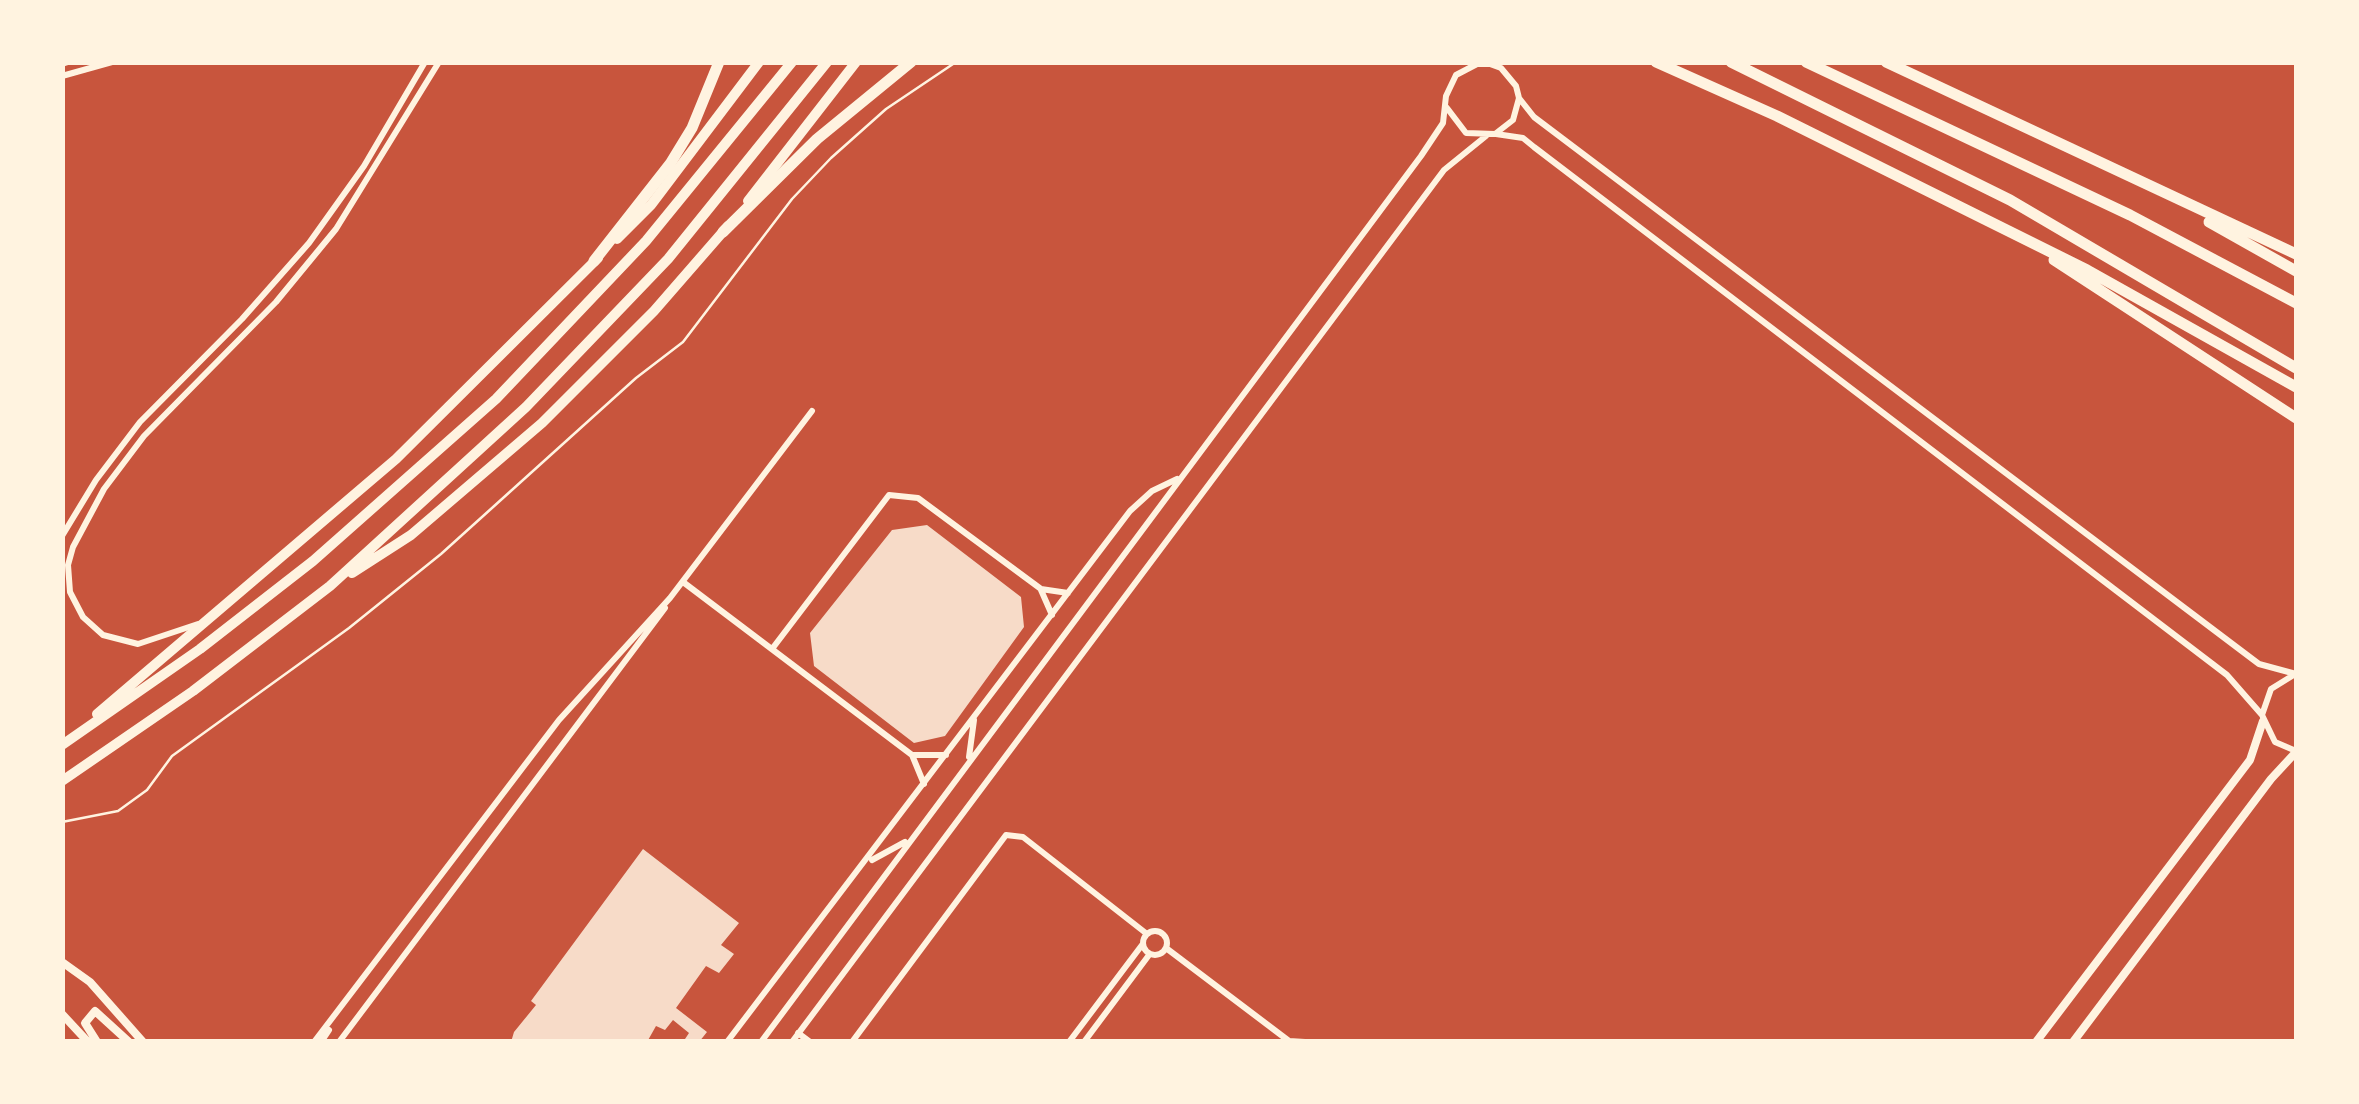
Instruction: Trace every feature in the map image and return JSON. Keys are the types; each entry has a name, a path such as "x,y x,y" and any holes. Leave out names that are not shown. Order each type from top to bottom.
{"highway":[{"path":"594,262 670,164 692,128 719,62"},
{"path":"62,745 396,459 651,205 759,62"},
{"path":"62,745 200,649 313,561 496,399 646,240 792,62"},
{"path":"330,586 591,343 760,150 827,62"},
{"path":"62,780 192,691 330,586 411,536 542,424 654,312 723,232 856,62"},
{"path":"723,232 816,140 911,62"},
{"path":"1656,62 2087,270 2296,388"},
{"path":"1668,62 1721,93"},
{"path":"1731,62 2010,200 2296,368"},
{"path":"1806,62 2130,215 2296,303"},
{"path":"1886,62 2164,196 2296,254"},
{"path":"2164,196 2296,271"},
{"path":"2026,241 2296,418"}],"street":[{"path":"62,76 112,62"},
{"path":"62,536 140,422 309,243 364,166 425,62"},
{"path":"203,622 138,644 110,638 89,624 74,602 68,574 73,547 88,517 144,436 317,254 394,142 439,62"},
{"path":"2074,1042 2271,779 2296,752 2274,742 2262,718 2228,675 1534,146 1509,134 1491,136 1457,127 1447,108 1446,96 1456,75 1478,64 1501,68 1534,117 2259,664 2296,675"},
{"path":"792,1042 1444,170 1513,120 1519,98"},
{"path":"760,1042 1421,156 1447,108"},
{"path":"337,1042 812,411"},
{"path":"727,1042 1137,504 1178,478"},
{"path":"772,649 889,496 918,498 1041,588 1068,593"},
{"path":"76,511 88,517"},
{"path":"683,582 912,755 924,786"},
{"path":"1041,588 1052,615"},
{"path":"318,1042 559,720 670,598"},
{"path":"2036,1042 2250,760 2270,689 2296,675"},
{"path":"968,760 974,719"},
{"path":"912,755 947,755"},
{"path":"852,1042 1006,836 1023,837 1146,934 1162,933 1166,948 1289,1042 1306,1042"},
{"path":"867,863 910,838"},
{"path":"1070,1042 1142,945 1146,934"},
{"path":"1142,945 1150,955"},
{"path":"1150,955 1159,955 1166,948"},
{"path":"1084,1042 1150,955"},
{"path":"62,962 98,989 144,1040"},
{"path":"97,1042 85,1023 96,1011 129,1042"},
{"path":"62,1014 88,1042"},
{"path":"798,1033 810,1042"}],"path":[{"path":"62,822 118,811 147,790 172,756 348,628 441,554 636,378 683,342 792,199 832,158 886,108 956,62"}],"building":[{"path":"927,525 1021,597 1024,627 945,736 914,743 814,666 810,633 892,530"},
{"path":"643,849 739,923 721,945 734,954 719,973 706,966 676,1008 707,1032 699,1042 683,1042 689,1033 673,1020 665,1030 656,1026 647,1042 511,1042 514,1032 536,1005 531,1001"}]}
